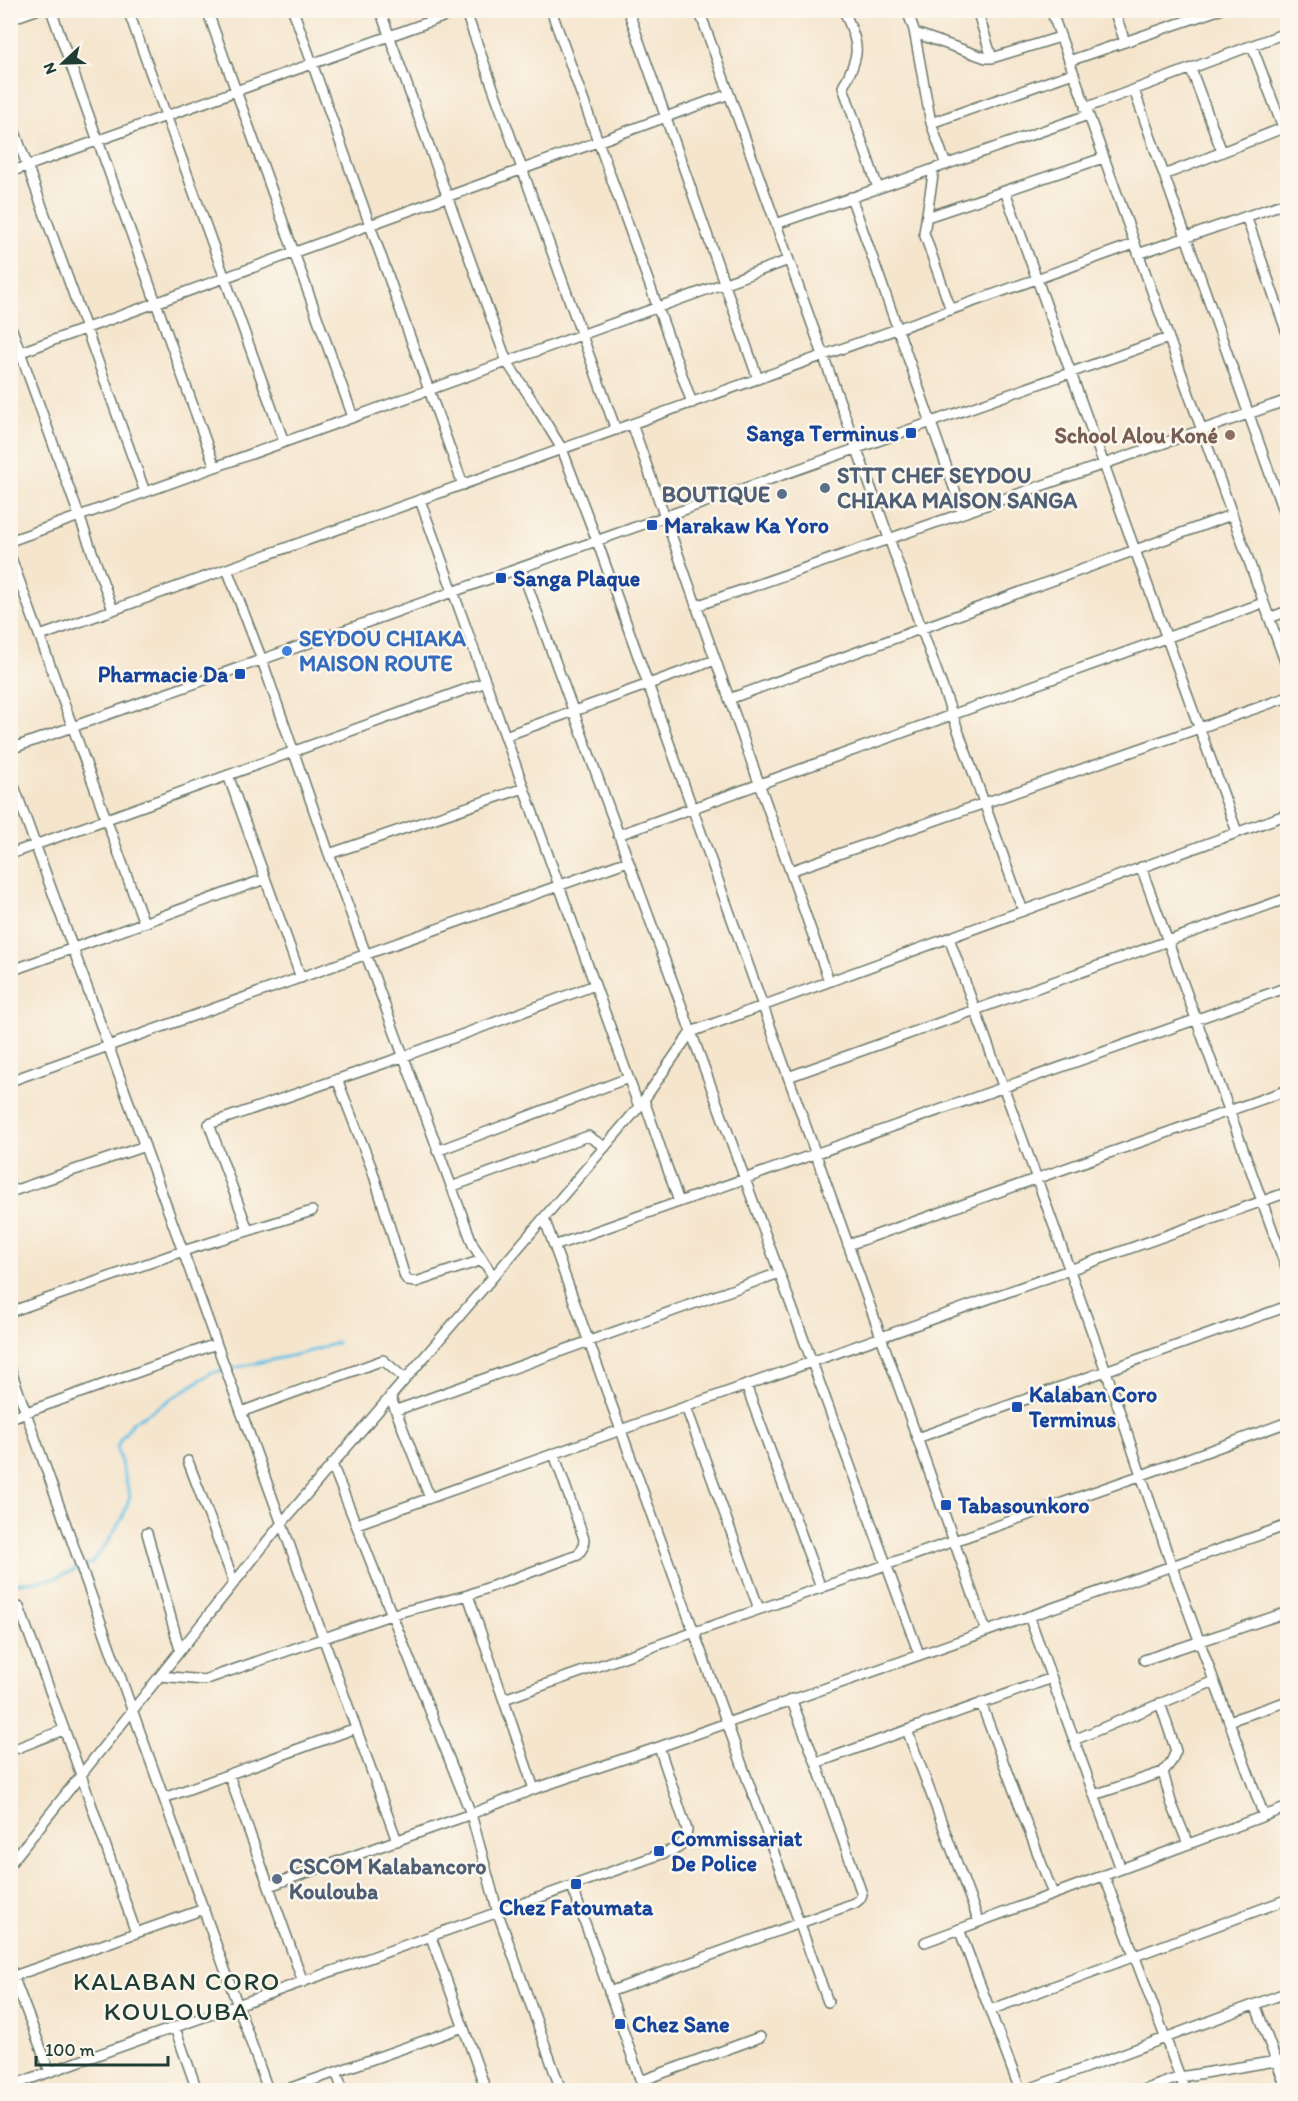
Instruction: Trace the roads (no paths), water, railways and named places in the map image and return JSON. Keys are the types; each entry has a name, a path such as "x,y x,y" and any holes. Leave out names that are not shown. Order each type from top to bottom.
{"street":[{"path":"10,19 36,10"},
{"path":"51,10 215,467"},
{"path":"128,10 284,442"},
{"path":"207,10 353,417"},
{"path":"293,10 463,485"},
{"path":"380,10 507,362 562,449 597,541 986,1631"},
{"path":"10,172 464,10 616,430"},
{"path":"551,10 692,403"},
{"path":"628,10 758,379"},
{"path":"699,10 1023,911"},
{"path":"844,10 857,51 855,64 843,87 878,188"},
{"path":"907,10 915,33 932,123 946,165"},
{"path":"977,10 992,58"},
{"path":"1051,10 1287,670"},
{"path":"1114,10 1125,42"},
{"path":"1069,61 1125,42 1188,15 1218,10"},
{"path":"776,224 946,165 1087,112 1134,90 1287,32"},
{"path":"915,33 986,58 1060,38"},
{"path":"1164,175 1285,127 1252,46"},
{"path":"1191,69 1222,152"},
{"path":"932,123 1073,73"},
{"path":"1134,90 1287,525"},
{"path":"10,356 729,94"},
{"path":"10,118 145,492"},
{"path":"927,217 1103,159"},
{"path":"934,168 924,232 951,310"},
{"path":"1005,191 1237,832"},
{"path":"851,198 963,513"},
{"path":"40,636 1037,279 1136,249 1186,237 1287,202"},
{"path":"1246,216 1287,336"},
{"path":"10,541 789,260"},
{"path":"10,324 113,610"},
{"path":"10,749 1168,338"},
{"path":"696,606 1287,400"},
{"path":"632,424 829,981"},
{"path":"420,500 628,1078 642,1103 680,1202"},
{"path":"729,699 1232,515"},
{"path":"10,555 144,923"},
{"path":"520,568 919,1654"},
{"path":"227,569 262,660 292,752 437,1151 473,1245 493,1276"},
{"path":"618,835 1263,603"},
{"path":"1269,618 1287,611"},
{"path":"505,736 715,660"},
{"path":"10,854 486,682"},
{"path":"790,871 1287,696"},
{"path":"10,774 397,1841"},
{"path":"228,775 301,978"},
{"path":"329,854 524,788"},
{"path":"10,1864 281,1524 642,1103 691,1032 1287,814"},
{"path":"10,1081 628,861"},
{"path":"1141,867 1287,1273"},
{"path":"10,971 265,879"},
{"path":"788,1077 1287,898"},
{"path":"949,938 1106,1371 1172,1567 1264,1816"},
{"path":"248,1230 209,1124 402,1057 595,985"},
{"path":"554,1246 1287,987"},
{"path":"437,1151 628,1078"},
{"path":"337,1079 372,1169 405,1277 411,1282 416,1282 482,1260"},
{"path":"848,1245 1287,1090"},
{"path":"451,1187 588,1136 605,1147"},
{"path":"10,1192 145,1146"},
{"path":"357,1524 1287,1192"},
{"path":"10,1312 183,1251 312,1211"},
{"path":"544,1218 828,2002"},
{"path":"397,1410 779,1273"},
{"path":"917,1438 1287,1306"},
{"path":"10,1418 216,1344"},
{"path":"241,1412 383,1360 405,1378"},
{"path":"10,1368 268,2091"},
{"path":"746,1385 821,1588"},
{"path":"390,1396 430,1498"},
{"path":"686,1407 759,1609"},
{"path":"504,1699 1287,1422"},
{"path":"160,1676 204,1680 393,1614 468,1595 578,1555 584,1539 554,1454"},
{"path":"188,1461 234,1582"},
{"path":"332,1464 471,1814 498,1913 561,2091"},
{"path":"269,1886 471,1814 534,1789 1287,1525"},
{"path":"147,1533 180,1650"},
{"path":"468,1595 534,1789"},
{"path":"20,1607 136,1933"},
{"path":"1144,1660 1287,1612"},
{"path":"1029,1616 1120,1869"},
{"path":"816,1763 1052,1678"},
{"path":"1074,1740 1214,1681"},
{"path":"609,1992 855,1903 860,1899 862,1894 816,1763 791,1700"},
{"path":"1229,1721 1287,1701"},
{"path":"981,1703 1053,1894"},
{"path":"1094,1796 1163,1772 1172,1762 1176,1751 1160,1703"},
{"path":"164,1798 356,1728"},
{"path":"10,1751 63,1730"},
{"path":"907,1730 979,1922"},
{"path":"10,2086 678,1848 685,1840 687,1830 659,1747"},
{"path":"1163,1772 1171,1802 1188,1844"},
{"path":"229,1775 303,1982"},
{"path":"925,1942 1287,1807"},
{"path":"1104,1875 1185,2091"},
{"path":"572,1886 642,2086 760,2037"},
{"path":"990,2010 1287,1899"},
{"path":"50,2072 12,1972 204,1909"},
{"path":"959,1929 1020,2091"},
{"path":"431,1937 486,2091"},
{"path":"1026,2091 1287,1992"},
{"path":"1255,2004 1287,2091"},
{"path":"285,2091 463,2027"},
{"path":"175,2028 197,2091"},
{"path":"1144,2091 1180,2077 1287,2059"},
{"path":"336,2072 343,2091"}],"waterway":[{"path":"10,1584 53,1579 91,1563 107,1543 123,1517 130,1496 117,1448 133,1422 211,1373 304,1353 337,1343"}],"place":[{"name":"Sanga Terminus","path":"911,433"},
{"name":"School Alou Koné","path":"1230,435"},
{"name":"STTT CHEF SEYDOU CHIAKA MAISON SANGA","path":"825,488"},
{"name":"BOUTIQUE","path":"782,494"},
{"name":"Marakaw Ka Yoro","path":"652,525"},
{"name":"Sanga Plaque","path":"501,578"},
{"name":"SEYDOU CHIAKA MAISON ROUTE","path":"287,651"},
{"name":"Pharmacie Da","path":"240,674"},
{"name":"Kalaban Coro Terminus","path":"1017,1407"},
{"name":"Tabasounkoro","path":"946,1505"},
{"name":"Commissariat De Police","path":"659,1851"},
{"name":"CSCOM Kalabancoro Koulouba","path":"277,1879"},
{"name":"Chez Fatoumata","path":"576,1884"},
{"name":"Chez Sane","path":"620,2024"}],"district":[{"name":"KALABAN CORO KOULOUBA","path":"177,1996"}]}
